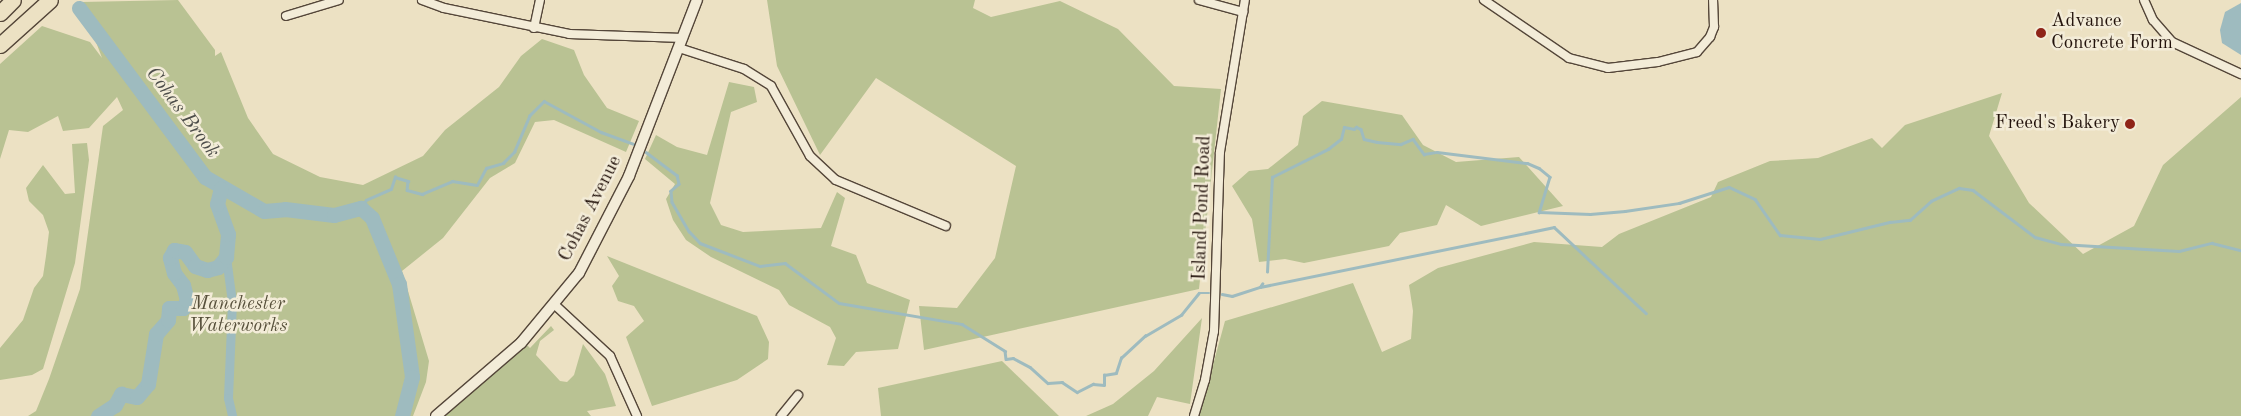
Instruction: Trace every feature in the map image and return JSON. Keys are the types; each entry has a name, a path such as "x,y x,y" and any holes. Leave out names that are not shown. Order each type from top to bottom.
{"highway":[{"path":"0,13 13,0"},
{"path":"0,45 50,0"}],"street":[{"path":"286,16 339,0"},
{"path":"422,0 444,8 534,28 580,35 683,38"},
{"path":"534,28 540,0"},
{"name":"Cohas Avenue","path":"436,416 499,364 554,305 579,273 609,220 697,0"},
{"path":"1199,0 1242,12"},
{"name":"Island Pond Road","path":"1194,416 1205,380 1214,331 1220,152 1245,0"},
{"path":"1484,0 1569,58 1608,68 1658,62 1697,52 1712,32 1713,0"},
{"path":"2144,0 2153,20 2172,42 2241,74"},
{"path":"678,48 744,69 771,86 810,156 836,180 946,226"},
{"path":"554,305 610,356 637,416"},
{"path":"781,416 798,395"}],"green space":[{"name":"Manchester Waterworks","path":"178,0 215,50 215,56 221,52 248,118 273,154 320,177 363,185 423,156 445,130 499,87 521,56 542,39 574,50 584,75 607,108 639,121 626,152 554,120 535,122 515,163 490,178 443,238 402,271 429,361 426,382 413,416 28,416 36,411 80,289 103,126 123,110 117,97 89,128 63,131 58,116 28,132 9,130 0,159 0,64 42,26 90,42 102,58 81,2"},
{"path":"767,0 975,0 973,8 991,17 1060,1 1118,29 1174,86 1221,89 1199,289 924,350 919,306 957,308 995,258 1016,166 876,78 820,155 777,66"},
{"path":"729,82 754,87 757,102 731,112 710,203 721,225 743,232 821,228 837,192 845,198 831,246 856,255 867,283 910,300 898,349 856,352 844,366 827,365 836,338 830,327 789,305 779,290 711,257 686,240 673,220 666,199 675,184 645,159 656,135 677,147 707,155"},
{"path":"2002,93 1989,136 2029,203 2083,254 2134,226 2163,165 2241,97 2241,416 1199,416 1225,321 1353,283 1382,352 1411,339 1413,311 1409,285 1438,268 1534,242 1602,247 1619,234 1711,197 1718,182 1770,161 1818,158 1872,138 1882,148 1905,125"},
{"path":"1322,101 1402,115 1423,145 1456,162 1519,157 1563,206 1481,226 1446,205 1437,225 1400,233 1389,246 1304,263 1285,259 1259,262 1252,219 1232,186 1249,171 1268,169 1298,145 1303,116"},
{"path":"87,143 89,160 75,263 43,369 32,375 0,380 0,348 23,320 34,288 43,276 46,256 49,232 43,215 29,201 26,188 43,165 65,194 75,193 72,144"},
{"path":"607,256 757,316 769,342 768,359 737,380 652,406 626,337 644,321 634,306 618,301 612,286 619,276"},
{"path":"1202,318 1190,404 1157,397 1148,416 1086,416 1113,404 1154,371"},
{"path":"551,326 554,330 540,341 536,355 560,381 567,382 574,375 583,344 605,374 616,406 587,411 591,416 441,416 525,343 530,348"},
{"path":"1002,361 1059,416 881,416 878,388"}],"water":[{"path":"2241,3 2241,55 2222,43 2220,30 2225,12"}],"waterway":[{"path":"79,8 205,177 264,211 285,209 334,215 361,208 372,218 399,284 412,377 402,416"},
{"path":"361,208 366,200 391,189 395,177 408,181 407,190 422,194 452,181 477,185 486,168 503,163 514,152 529,116 544,101 601,132 634,144"},
{"path":"1267,272 1272,177 1328,149 1341,139 1344,127 1361,129 1364,139 1377,142 1401,144 1413,139 1424,154 1437,152 1527,163 1539,168 1550,177 1539,212 1590,214 1625,211 1679,203 1729,187 1755,199 1780,235 1820,239 1890,222 1910,220 1931,201 1959,188 1973,190 2035,237 2061,244 2179,251 2212,243 2241,250"},
{"path":"646,152 677,175 679,184 671,191 672,202 689,231 700,243 760,266 785,263 839,303 962,324 1005,351 1006,359 1013,358 1030,367 1048,383 1062,382 1077,392 1093,384 1104,385 1104,375 1116,373 1121,358 1145,336 1181,315 1199,293 1209,293"},
{"name":"Cohas Brook","path":"98,416 115,405 121,394 137,397 148,384 156,334 168,320 169,308 183,308 187,300 183,285 174,273 170,258 174,250 185,252 195,266 207,270 218,267 226,257 228,234 217,204 221,188"},
{"path":"1260,287 1554,227 1646,313"},
{"path":"226,257 232,302 228,398 232,416"},
{"path":"1222,294 1232,296 1260,287 1262,284"}],"place":[{"name":"Advance Concrete Form","path":"2041,33"},
{"name":"Freed's Bakery","path":"2130,124"}]}
